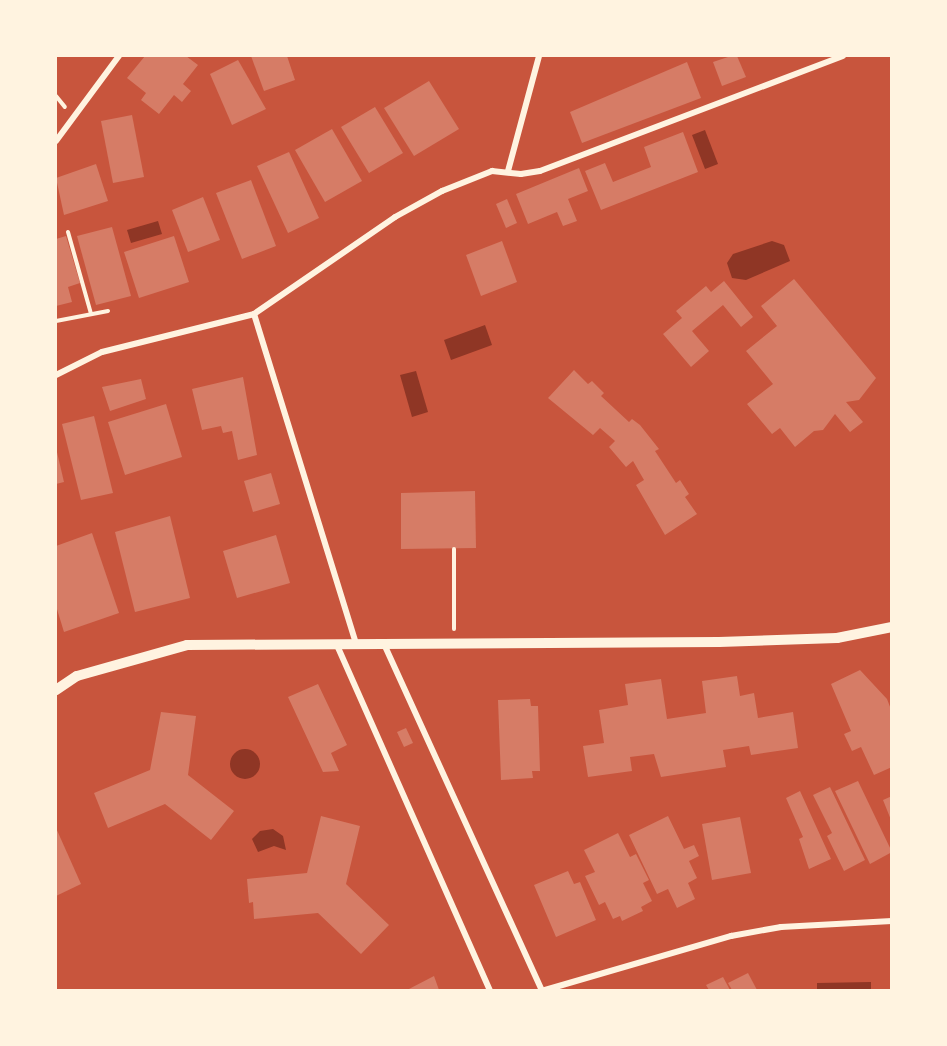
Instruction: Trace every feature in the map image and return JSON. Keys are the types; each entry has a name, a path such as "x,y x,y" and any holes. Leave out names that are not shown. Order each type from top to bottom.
{"street":[{"path":"56,141 119,56"},
{"path":"508,171 539,56"},
{"path":"56,375 102,352 254,314 415,205 480,175 508,171 540,171 843,56"},
{"path":"254,314 356,643"},
{"path":"56,690 77,676 187,645 837,638 891,627"},
{"path":"335,642 490,990"},
{"path":"384,644 543,990 731,936 781,927 891,921"}],"path":[{"path":"56,96 63,104"},
{"path":"68,232 91,314"},
{"path":"56,321 108,311"},
{"path":"453,643 454,549"}],"shaded area":[{"path":"705,130 718,164 705,169 692,135"},
{"path":"158,221 162,234 131,243 127,230"},
{"path":"772,241 784,245 790,261 746,280 732,278 727,263 733,254"},
{"path":"485,325 492,345 451,360 444,340"},
{"path":"416,371 428,412 412,417 400,375"},
{"path":"245,749 251,750 259,758 259,770 251,778 245,779 239,778 231,770 230,764 231,758 239,750"},
{"path":"273,829 283,836 286,850 274,846 258,852 252,839 260,831"},
{"path":"871,982 871,990 817,990 817,983"}],"building":[{"path":"145,56 186,56 198,65 183,84 191,91 182,102 174,95 159,114 141,100 146,93 127,78"},
{"path":"251,56 287,56 295,80 264,91"},
{"path":"737,56 746,77 722,86 713,62"},
{"path":"238,60 266,109 232,125 210,74"},
{"path":"687,62 701,98 582,143 570,112"},
{"path":"429,81 459,129 414,156 384,108"},
{"path":"375,107 403,153 369,173 341,127"},
{"path":"132,115 144,177 113,183 101,121"},
{"path":"332,129 362,181 325,202 295,150"},
{"path":"683,132 698,172 601,210 585,171 605,163 613,182 651,167 644,147"},
{"path":"289,152 319,218 288,233 257,166"},
{"path":"96,164 108,201 64,215 56,178"},
{"path":"579,168 588,191 568,199 577,221 563,226 557,212 528,224 516,194"},
{"path":"251,180 276,246 242,259 216,193"},
{"path":"203,197 220,240 188,252 172,210"},
{"path":"507,199 517,223 506,228 496,204"},
{"path":"112,227 131,296 96,305 77,236"},
{"path":"66,236 80,283 68,287 72,302 56,306 56,239"},
{"path":"174,236 189,282 139,298 124,252"},
{"path":"502,241 517,282 481,296 466,255"},
{"path":"794,279 876,378 859,400 846,402 863,422 850,432 835,414 823,430 814,431 795,447 780,428 772,434 747,404 773,384 746,351 777,326 761,306"},
{"path":"724,281 753,317 741,327 723,305 692,331 709,351 691,367 663,334 682,318 676,311 706,286 711,292"},
{"path":"574,370 588,384 592,381 604,393 601,396 629,422 632,419 640,425 659,449 655,451 676,483 680,480 689,494 685,497 697,514 665,535 636,485 644,480 633,461 626,467 609,447 615,441 600,428 593,435 548,398"},
{"path":"243,377 257,455 238,460 232,431 223,433 221,426 202,430 192,389"},
{"path":"141,379 146,399 110,411 102,387"},
{"path":"166,404 182,457 125,475 108,422"},
{"path":"94,416 113,493 81,500 62,424"},
{"path":"56,448 64,482 56,484"},
{"path":"271,473 280,504 253,512 244,481"},
{"path":"475,491 476,548 401,549 401,493"},
{"path":"170,516 190,598 135,612 115,532"},
{"path":"92,533 119,613 64,632 56,606 56,546"},
{"path":"276,535 290,583 237,598 223,551"},
{"path":"860,670 887,699 892,712 892,767 874,775 861,747 852,751 844,734 851,731 831,684"},
{"path":"737,676 740,696 754,693 758,718 793,712 798,748 751,755 749,746 723,750 726,767 661,777 654,754 630,757 632,771 588,777 583,746 604,743 599,710 628,705 625,684 661,679 667,719 706,713 702,681"},
{"path":"318,684 347,745 331,753 339,771 323,772 288,697"},
{"path":"530,699 531,706 538,706 540,771 532,771 533,778 501,780 498,700"},
{"path":"161,712 196,716 188,775 234,811 211,840 165,804 108,828 94,793 150,770"},
{"path":"406,728 413,743 404,747 397,732"},
{"path":"858,781 892,852 870,864 835,791"},
{"path":"830,787 865,860 844,871 827,836 832,833 813,795"},
{"path":"800,791 831,859 809,869 799,839 803,837 786,798"},
{"path":"892,796 892,820 891,820 883,800"},
{"path":"321,816 360,826 346,884 389,925 361,954 318,913 254,919 253,902 249,903 247,879 307,873"},
{"path":"668,816 684,849 694,845 699,856 689,861 697,878 688,883 695,899 677,908 668,889 657,894 629,835"},
{"path":"740,817 751,873 712,880 702,824"},
{"path":"56,828 81,884 56,896"},
{"path":"618,833 630,857 636,854 649,880 643,883 652,901 641,907 643,911 622,921 620,916 613,919 605,902 599,905 585,876 595,872 584,850"},
{"path":"568,871 574,884 580,882 596,920 556,937 534,885"},
{"path":"748,973 757,990 732,990 728,983"},
{"path":"434,976 439,990 407,990"},
{"path":"723,977 730,990 709,990 706,985"}]}
